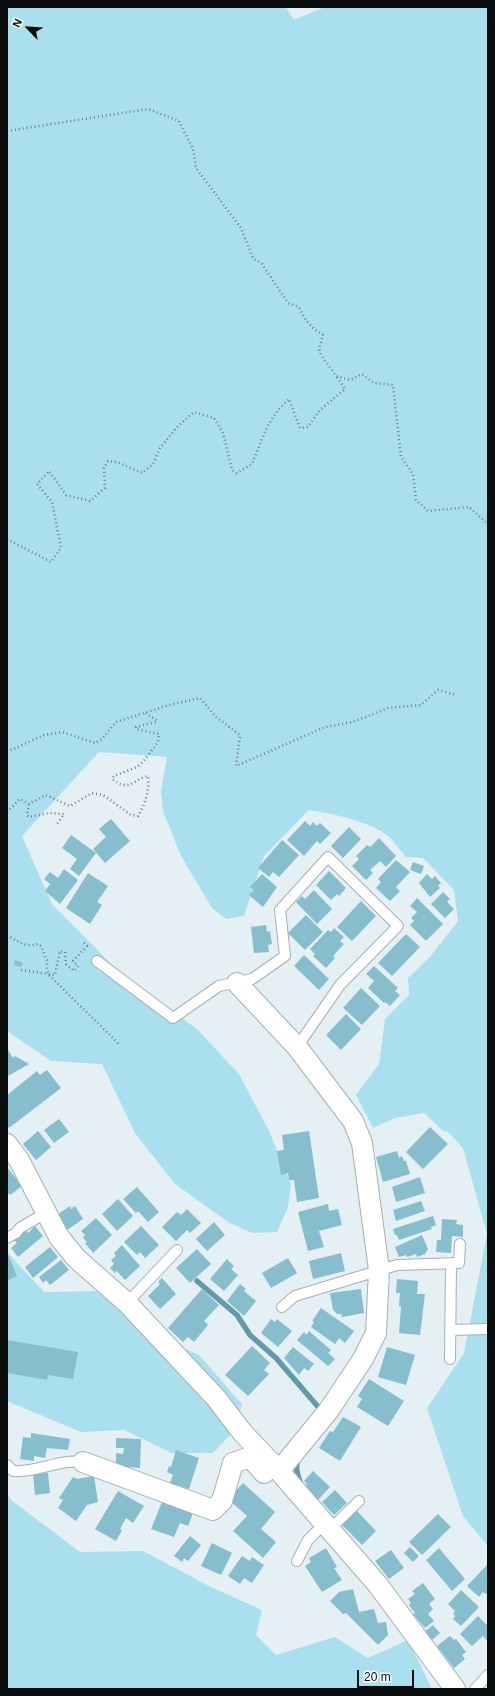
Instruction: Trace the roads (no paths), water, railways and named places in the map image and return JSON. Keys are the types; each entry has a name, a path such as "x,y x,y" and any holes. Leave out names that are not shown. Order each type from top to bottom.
{"street":[{"path":"83,1462 213,1510 222,1501 233,1462 250,1457 264,1473 276,1468 329,1410 363,1359 376,1334 380,1270 362,1143 353,1121 297,1047 237,983"},
{"path":"7,1144 19,1160 59,1237 76,1258 127,1303 216,1398 242,1432 276,1468 378,1585 455,1689"}],"lane":[{"path":"97,961 173,1018 219,986 252,979 285,956 280,910 328,857 398,926 340,985 297,1047"},
{"path":"7,1238 20,1228 47,1212"},
{"path":"282,1307 294,1296 398,1265 459,1263 460,1244"},
{"path":"127,1303 177,1250"},
{"path":"450,1359 451,1263"},
{"path":"450,1330 488,1328"},
{"path":"7,1465 13,1471 23,1472 48,1465 71,1461 83,1462"},
{"path":"297,1561 308,1540 359,1501"},
{"path":"475,1689 488,1675"}],"waterway":[{"path":"197,1281 237,1315 250,1335 276,1358 322,1413"},
{"path":"299,1458 297,1468 301,1485"}]}
